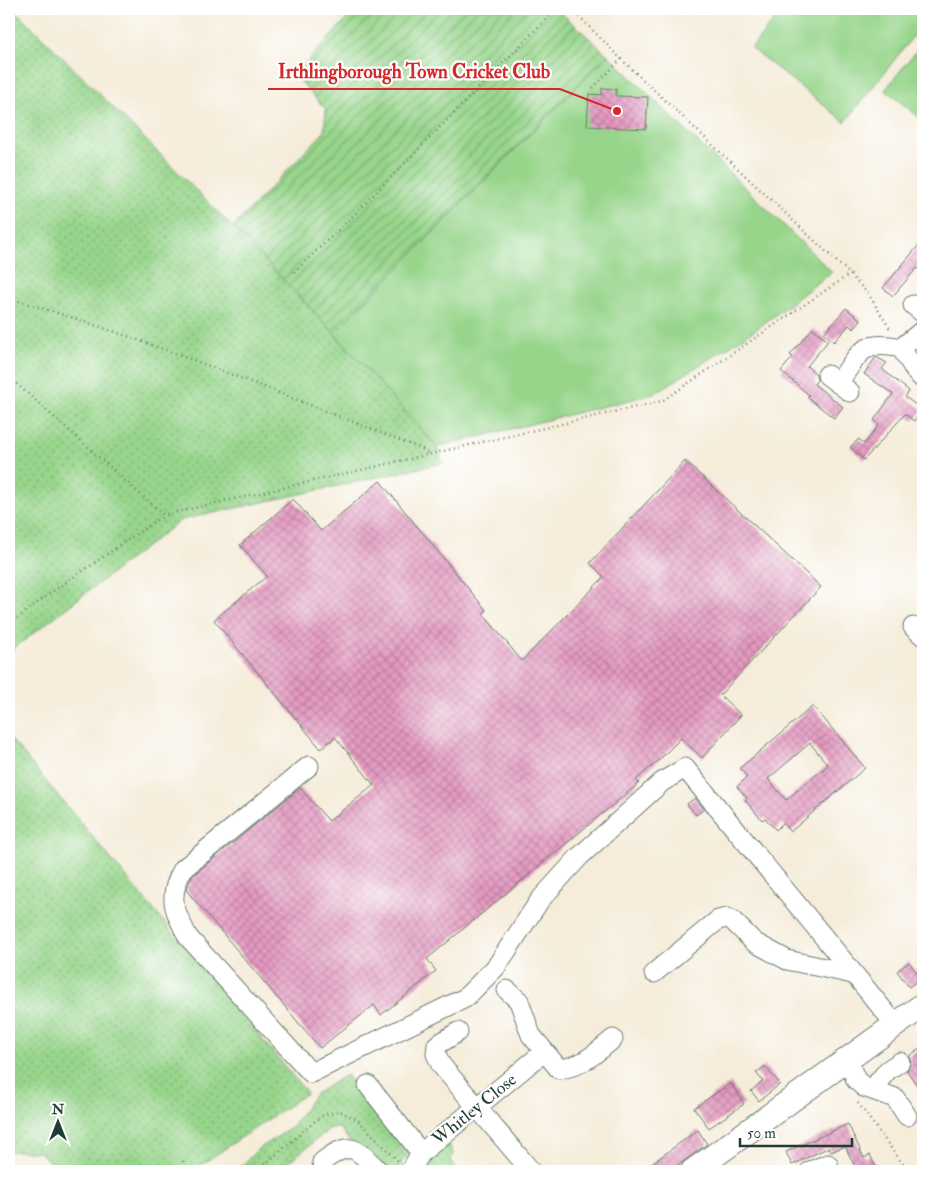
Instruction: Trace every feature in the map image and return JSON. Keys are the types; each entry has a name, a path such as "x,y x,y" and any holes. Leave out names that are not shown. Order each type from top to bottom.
{"main road":[{"path":"693,1171 923,1004"}],"street":[{"path":"838,383 863,350 872,345 901,348 923,330"},
{"path":"901,348 916,372 923,379"},
{"path":"309,766 183,869 176,881 173,896 174,911 188,937 311,1073 465,998 496,967 540,900 579,857 662,782 685,768 895,1024"},
{"path":"654,973 718,920 727,918 732,920 754,942 787,960 853,974"},
{"path":"507,990 519,1001 531,1035 559,1069 575,1067 583,1063 613,1039"},
{"path":"458,1032 436,1045 436,1054 441,1065 531,1171"},
{"name":"Whitley Close","path":"410,1171 421,1153 544,1052"},
{"path":"847,1058 856,1080 864,1087 895,1098 907,1116"},
{"path":"872,1089 888,1070 900,1062"},
{"path":"368,1085 421,1153"},
{"path":"322,1162 339,1149 350,1149 365,1156 379,1171"},
{"path":"810,1171 828,1164 830,1171"}],"path":[{"path":"294,272 353,216 556,9"},
{"path":"572,9 622,59 850,274 869,295 901,348"},
{"path":"593,88 622,59"},
{"path":"9,624 164,515 662,401 850,274"},
{"path":"9,298 62,314 249,382 422,449 429,454"},
{"path":"9,378 164,515"},
{"path":"856,1100 908,1171"},
{"path":"183,1161 189,1171"}],"green space":[{"path":"9,9 14,9 233,227 334,333 437,447 443,463 181,520 9,652"},
{"path":"356,9 557,9 608,55 334,333 233,227 324,132 326,110 295,75"},
{"path":"783,9 923,9 923,24 845,122 751,48"},
{"path":"923,42 923,120 885,90"},
{"path":"608,55 832,272 758,328 654,394 437,447 334,333"},
{"path":"9,737 307,1093 192,1171 58,1171 40,1152 9,1151"},
{"path":"346,1075 410,1152 403,1160 399,1171 390,1171 374,1155 352,1145 340,1128 331,1128 277,1171 237,1171 257,1150 291,1128 315,1094"},
{"path":"449,1144 453,1153 451,1162 458,1171 422,1171 426,1162"}],"building":[{"path":"602,88 616,89 616,96 648,97 646,129 587,126 589,94 602,95"},
{"path":"923,240 923,272 917,268 893,296 883,288"},
{"path":"846,308 861,320 854,329 849,325 834,342 824,333"},
{"path":"813,328 828,341 807,366 816,374 817,380 814,384 843,407 834,418 807,397 809,395 781,371 793,357 790,355"},
{"path":"876,357 887,363 882,369 909,391 905,397 923,410 914,421 905,414 864,460 850,447 859,439 864,444 879,425 874,420 893,394 864,374"},
{"path":"685,461 821,587 720,695 741,715 702,758 681,738 636,780 639,783 427,959 436,971 381,1015 374,1005 320,1048 186,890 192,876 300,788 329,821 374,785 335,737 321,749 214,620 267,576 240,545 293,499 321,531 380,481 486,610 483,614 522,661 604,577 590,563"},
{"path":"813,706 865,768 790,832 783,823 776,830 765,818 762,820 745,800 747,798 737,787 747,777 740,768","holes":["810,743 828,765 786,800 768,779"]},
{"path":"695,798 704,809 696,815 687,804"},
{"path":"909,962 921,978 909,987 897,971"},
{"path":"923,1046 923,1094 907,1071 911,1062 909,1056"},
{"path":"765,1066 780,1084 759,1101 751,1091 763,1081 756,1073"},
{"path":"731,1083 744,1104 709,1128 694,1108"},
{"path":"848,1124 864,1158 870,1155 878,1171 857,1171 845,1146 831,1152 829,1147 792,1165 786,1152"},
{"path":"698,1130 707,1144 684,1161 669,1171 641,1171"}],"place":[{"name":"Irthlingborough Town Cricket Club","path":"617,111"}]}
